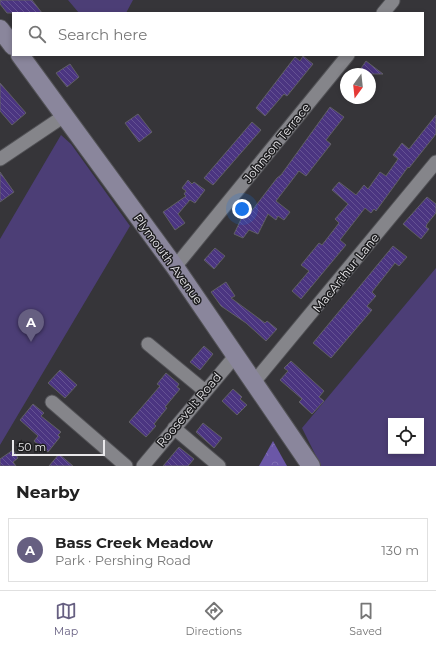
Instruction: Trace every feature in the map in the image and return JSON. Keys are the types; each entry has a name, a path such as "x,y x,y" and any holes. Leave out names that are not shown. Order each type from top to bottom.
{"street":[{"path":"384,12 393,1"},
{"path":"0,29 12,45"},
{"name":"Plymouth Avenue","path":"21,56 175,267 311,466"},
{"name":"Johnson Terrace","path":"175,267 347,56"},
{"path":"0,159 64,116"},
{"name":"MacArthur Lane","path":"254,382 436,162"},
{"path":"148,344 205,391"},
{"name":"Roosevelt Road","path":"143,466 236,355"},
{"path":"52,402 126,466"},
{"path":"174,428 220,466"}],"green space":[{"path":"273,441 287,466 259,466"}],"shaded area":[{"path":"68,0 133,0 127,12 78,12"},
{"path":"61,135 71,144 130,226 0,445 0,239"},
{"path":"436,268 436,466 321,466 302,428"}],"building":[{"path":"0,0 32,0 41,12 7,13 0,4"},
{"path":"303,56 313,64 287,96 284,94 265,116 256,108 295,57 300,61"},
{"path":"366,61 375,68 361,68"},
{"path":"70,64 79,77 67,87 56,73"},
{"path":"376,69 383,74 376,74"},
{"path":"0,83 26,113 12,125 0,111"},
{"path":"330,107 344,117 326,140 331,144 306,176 299,171 276,201 290,212 284,220 278,216 276,220 268,214 258,234 249,230 243,238 234,234 243,215 247,217 277,178 281,175"},
{"path":"138,114 152,132 139,142 125,123"},
{"path":"436,115 436,134 409,168 408,167 376,211 374,209 371,213 365,208 340,240 346,245 301,299 292,291 309,271 301,265 319,243 322,245 339,223 335,219 348,204 332,190 339,182 356,195 364,185 368,189 380,172 386,176 398,159 393,155 402,143 409,149"},
{"path":"252,122 261,130 213,185 204,178"},
{"path":"0,172 14,192 0,202"},
{"path":"188,180 192,184 194,182 205,190 195,203 190,200 178,214 185,223 175,230 163,212 186,196 184,194 186,191 182,188"},
{"path":"427,197 436,204 436,213 427,224 426,227 429,229 421,239 403,224"},
{"path":"393,246 407,257 399,266 395,263 372,292 376,296 367,306 372,310 331,358 313,343"},
{"path":"215,248 225,256 214,269 204,260"},
{"path":"226,282 235,296 231,298 265,323 267,321 277,329 266,341 246,323 221,306 211,292"},
{"path":"204,346 213,354 200,370 190,362"},
{"path":"291,361 324,391 319,397 324,401 312,414 299,402 302,399 280,380 288,371 284,368"},
{"path":"60,370 77,385 65,398 48,383"},
{"path":"166,373 179,384 177,387 180,389 165,407 167,408 154,424 156,426 146,437 129,422 160,386 157,384"},
{"path":"233,389 242,397 240,399 247,405 237,415 222,401"},
{"path":"33,404 44,413 41,416 61,432 58,435 60,437 48,452 34,441 38,436 20,420"},
{"path":"203,423 222,438 214,448 196,432"},
{"path":"179,447 194,459 188,466 163,466"},
{"path":"13,450 18,458 13,462 16,466 0,466 0,459"},
{"path":"59,454 73,466 49,466"}],"place":[{"name":"Bass Creek Meadow","path":"31,342"}]}
